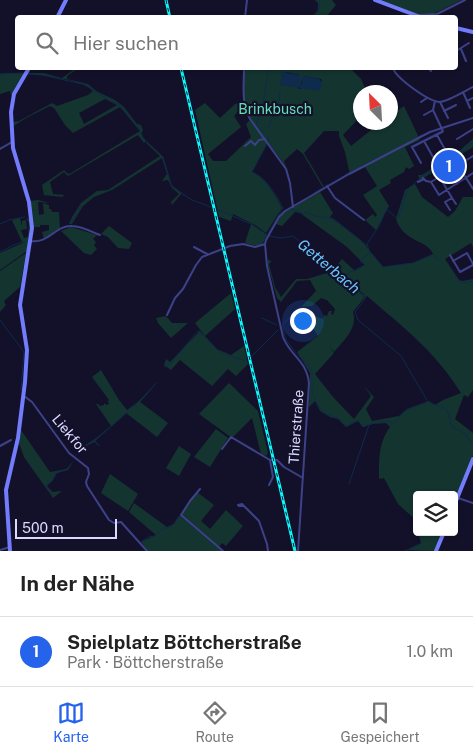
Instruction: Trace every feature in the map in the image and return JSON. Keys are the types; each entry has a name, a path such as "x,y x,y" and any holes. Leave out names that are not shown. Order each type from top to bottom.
{"main road":[{"path":"58,15 66,0"},
{"path":"375,0 417,15"},
{"path":"458,28 473,32"},
{"path":"10,549 6,490 17,442 24,396 27,355 20,306 32,228 30,207 12,142 10,119 16,90 28,70"},
{"path":"458,498 473,459"},
{"path":"436,551 442,536"}],"street":[{"path":"245,15 247,0"},
{"path":"417,15 437,14 466,0"},
{"path":"466,61 460,48 469,43"},
{"path":"244,70 245,110 287,172 291,208"},
{"path":"394,70 398,77 435,101 440,102 473,87"},
{"path":"462,92 470,108"},
{"path":"421,102 428,98"},
{"path":"467,101 473,98"},
{"path":"404,147 407,150 443,132 433,110 435,101"},
{"path":"440,102 448,118"},
{"path":"444,111 456,105"},
{"path":"424,115 433,110"},
{"name":"Thierstraße","path":"298,551 309,392 308,379 302,363 285,341 267,266 265,244 268,235 281,214 327,186 430,132 473,118"},
{"path":"457,139 473,129"},
{"path":"437,135 447,153"},
{"path":"246,146 251,141 255,145 259,140 266,141"},
{"path":"424,141 433,157"},
{"path":"0,149 12,142"},
{"path":"412,147 421,163"},
{"path":"431,182 473,156"},
{"path":"458,165 473,189"},
{"path":"418,182 424,178 431,182 438,195 473,173"},
{"path":"439,176 456,204"},
{"path":"452,176 457,184"},
{"path":"327,186 335,198 364,220"},
{"path":"450,210 445,202 452,198"},
{"path":"31,241 42,241 56,232 71,226 100,234"},
{"path":"167,315 196,264 207,254 235,245 243,244 255,247 265,244"},
{"path":"194,247 207,254"},
{"path":"450,255 453,261 460,272 473,265 466,253 453,261"},
{"path":"276,327 281,326"},
{"name":"Liekfor","path":"24,396 32,402 69,453 88,468 87,486 109,520 114,523 121,522 148,551"},
{"name":"Thierstraße","path":"222,448 230,437 270,460 276,459 284,468 303,478"},
{"path":"0,446 10,440"},
{"name":"Thierstraße","path":"269,485 274,477 270,460"},
{"path":"200,489 190,500 181,515 223,551"},
{"path":"458,498 473,503"},
{"path":"244,506 259,521 268,551"},
{"path":"0,550 10,549"}],"green space":[{"path":"315,0 332,0 336,5 328,15 314,15 318,10 318,3"},
{"path":"377,0 462,0 433,14 417,14"},
{"path":"76,70 67,76 67,79 88,84 96,91 115,100 124,107 137,124 141,125 143,130 141,134 146,141 144,143 138,135 68,176 64,172 50,182 53,194 65,195 62,197 44,195 42,185 64,170 68,174 71,173 140,131 120,107 73,133 65,125 54,108 50,106 12,127 12,122 19,121 52,103 57,106 88,95 93,91 80,83 27,74 43,73 62,78","holes":["105,99 117,105 84,124 79,113"]},
{"name":"Brinkbusch","path":"244,70 352,70 361,79 364,85 353,85 353,124 343,135 351,146 371,130 398,130 398,110 404,106 420,140 405,147 414,166 409,169 406,167 404,172 390,180 391,183 379,190 389,206 376,230 365,220 373,214 375,217 377,215 363,195 377,186 365,167 350,175 339,131 324,131 304,153 323,188 303,154 297,149 284,161 290,177 280,159 254,125 244,103","holes":["286,72 300,75 300,86 303,76 321,79 322,82 299,89"]},
{"path":"24,73 11,96 10,91 0,94 0,74"},
{"path":"205,103 220,118 235,104 240,104 240,109 234,116 241,127 208,154 213,161 226,161 251,137 246,124 250,120 267,143 252,172 266,183 282,208 266,233 233,214 231,221 219,217 195,110"},
{"path":"473,139 473,147 450,161 454,167 449,170 443,166 420,180 418,175 422,175 458,152"},
{"path":"147,142 163,157 171,185 182,193 172,205 171,202 179,194 172,188 168,180 162,181 167,174 162,158 112,190 94,197 83,206 72,224 69,224 81,203 97,191 108,190 160,156"},
{"path":"415,184 422,197 448,217 455,211 463,197 473,197 473,247 471,243 445,259 459,280 473,279 473,390 468,397 464,395 455,419 473,433 473,455 458,492 413,491 413,517 398,504 384,478 379,479 381,446 390,427 386,423 363,427 358,421 346,427 338,419 320,411 315,401 309,407 310,373 297,352 318,336 310,324 315,316 323,319 324,315 327,316 329,311 332,311 331,314 333,315 335,309 327,300 321,298 312,306 301,307 316,291 310,280 297,281 281,302 277,298 268,265 268,260 270,260 269,264 275,287 281,297 296,279 307,279 334,271 340,276 334,269 342,259 355,271 365,265 347,247 300,213 295,212 282,226 276,224 283,213 320,192 333,213 330,217 361,240 383,267 413,263 433,254 430,249 404,232 399,227 396,219 405,190","holes":["342,277 364,294 365,298 367,296 406,329 440,364 461,393 435,405 429,401 407,409 399,416 372,421 366,409 374,397 364,386 371,396 354,419 315,374 334,353 329,346 334,352 352,329 354,323 353,312 364,298"]},
{"path":"38,200 50,203 38,202 39,215 44,214 43,203 49,205 49,209 52,212 59,212 60,229 44,239 42,232 49,230 49,225 33,227 30,201"},
{"path":"20,218 22,226 22,221 26,220 27,229 21,230 24,238 28,237 29,223 26,218 30,219 27,251 0,270 0,253 25,242 22,242 12,220"},
{"path":"251,224 267,235 263,243 257,246 245,243"},
{"path":"109,226 132,243 129,249 118,248 108,237 101,234"},
{"path":"71,227 97,235 93,239 96,242 94,245 97,249 91,255 84,253 61,231"},
{"path":"26,253 20,287 4,301 6,305 0,312 0,271"},
{"path":"231,293 235,309 205,336 195,323"},
{"path":"166,316 172,323 188,323 171,338 156,318"},
{"path":"200,331 218,350 231,355 244,346 248,364 236,376 228,369 212,386 180,360 171,370 164,365 166,359 170,362"},
{"path":"101,370 127,410 157,383 140,402 168,423 157,437 126,413 95,441 100,446 94,442 82,448 76,455 81,448 111,426 96,404 100,406 104,405 104,403 106,405 109,404 109,400 92,377"},
{"path":"229,383 258,411 268,453 266,456 261,454 252,418 232,438 199,414"},
{"path":"216,429 228,438 210,467 194,457"},
{"path":"21,430 50,472 67,469 74,460 68,470 57,473 47,486 53,492 62,491 53,498 24,457 19,443"},
{"path":"179,446 191,454 179,476 166,468"},
{"path":"110,474 138,494 128,511 101,493"},
{"path":"197,492 214,505 201,521 210,529 226,510 243,526 226,546 222,543 219,547 181,514"},
{"path":"134,503 167,527 174,524 180,515 222,551 148,551 141,542 156,535 129,512"},
{"path":"419,536 441,536 435,551 408,550 421,543"}],"water":[{"path":"282,72 300,75 300,86 303,76 319,79 322,82 320,91 280,85"}],"waterway":[{"path":"315,15 319,10 320,0"},
{"path":"267,78 269,70"},
{"name":"Getterbach","path":"0,74 24,73"},
{"name":"Getterbach","path":"28,74 42,75 87,85 95,92 119,105 138,126 143,138 163,157 172,187 192,200 211,207"},
{"path":"267,79 263,105 256,125 269,140 252,172 267,183 283,208 268,233"},
{"path":"268,128 279,102 280,91"},
{"path":"410,147 441,131"},
{"path":"418,137 422,135"},
{"path":"470,145 473,142"},
{"path":"442,164 465,150 469,145"},
{"path":"359,167 384,155"},
{"path":"423,176 441,165"},
{"path":"350,172 358,168"},
{"path":"335,181 347,174"},
{"path":"412,186 421,177"},
{"path":"324,187 333,182"},
{"path":"399,217 406,192 411,186"},
{"path":"314,193 322,188"},
{"path":"23,189 25,195"},
{"path":"71,223 81,206"},
{"path":"383,207 396,217"},
{"path":"291,208 303,214 306,212 315,216 334,219 367,246"},
{"name":"Getterbach","path":"217,209 251,224 269,236 281,238 293,236 363,294 365,299 355,312 358,320 401,356 428,402 446,409 452,427 464,433 473,445"},
{"path":"369,253 367,244 379,226 385,212"},
{"path":"0,224 25,217"},
{"path":"0,252 24,242"},
{"path":"370,252 383,267 413,263 432,255"},
{"path":"347,274 365,265 360,261 368,254"},
{"path":"434,254 438,261"},
{"path":"457,281 462,283 473,281"},
{"path":"352,295 357,290"},
{"path":"296,353 286,340 282,325 300,308"},
{"path":"262,318 277,325"},
{"path":"0,320 24,352 21,390"},
{"path":"252,356 279,329"},
{"path":"164,367 171,363 197,332 200,331 202,335"},
{"path":"204,337 217,350"},
{"path":"219,351 245,361"},
{"path":"298,355 312,369 312,387"},
{"path":"76,455 123,417 156,383"},
{"path":"314,397 321,409 338,418 347,426 358,420 363,427 372,423 389,421 392,425 405,411 427,402"},
{"path":"349,484 369,425"},
{"path":"94,441 99,446"},
{"path":"52,494 46,485 52,481 56,473 67,469 72,463"},
{"path":"141,542 150,536 153,537 164,528 171,526 179,516 186,521"},
{"path":"187,522 216,546"},
{"path":"405,551 422,543"}],"railway":[{"path":"166,0 169,15"},
{"path":"181,70 295,551"}],"place":[{"name":"Spielplatz Böttcherstraße","path":"449,166"}]}
